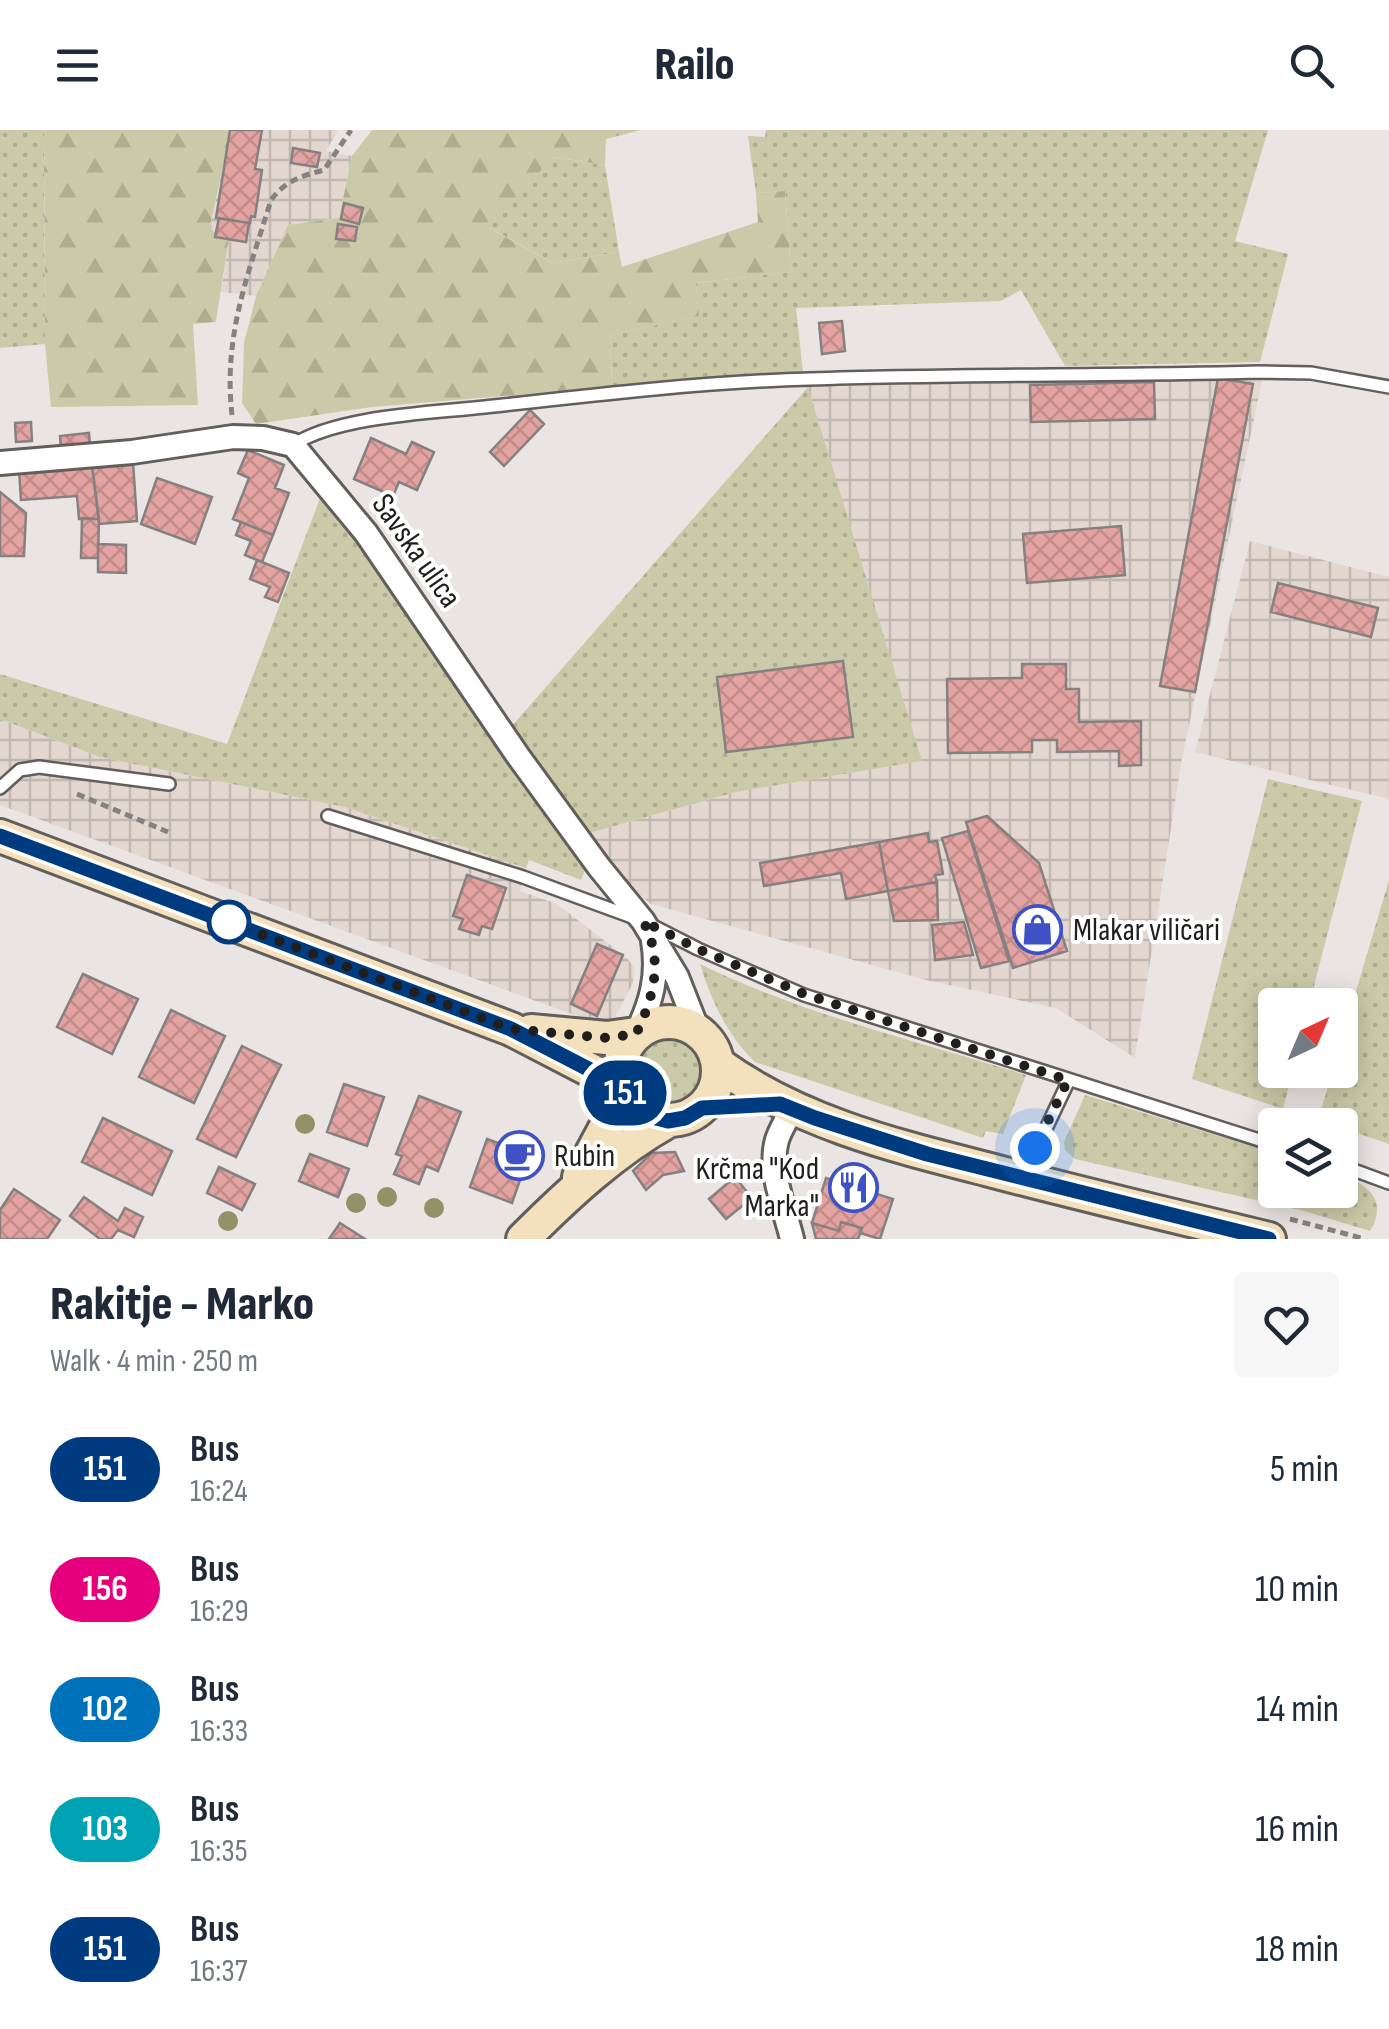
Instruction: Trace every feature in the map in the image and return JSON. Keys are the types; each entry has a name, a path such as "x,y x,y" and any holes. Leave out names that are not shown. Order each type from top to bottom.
{"main road":[{"path":"0,836 511,1029 598,1074 648,1116 668,1121"},
{"path":"511,1029 607,1038 636,1034 667,1022 684,1024 699,1032 712,1048 718,1064 712,1094 702,1108 642,1136 569,1193 523,1239"},
{"path":"569,1193 624,1093 619,1074 621,1057 636,1034"},
{"path":"718,1064 786,1107 927,1154 1268,1239"},
{"path":"702,1108 786,1107"}],"street":[{"path":"0,463 132,452 233,437 294,445"},
{"name":"Savska ulica","path":"294,445 366,532 518,756 648,929 677,977 699,1032"},
{"path":"636,1034 649,1008 655,980 648,929"},
{"path":"786,1107 775,1153 776,1174 792,1239"}],"lane":[{"path":"294,445 310,434 334,426 395,417 806,379 1258,372 1311,373 1389,387"},
{"path":"0,788 20,770 39,767 170,784"},
{"path":"328,816 523,877 804,994 1258,1140"},
{"path":"1023,1179 1068,1080"},
{"path":"1358,1172 1389,1183"}],"path":[{"path":"233,437 229,353 242,294 271,200 280,187 299,176 324,170 351,130"},
{"path":"70,791 168,832"}],"shaded area":[{"path":"231,130 338,130 326,151 352,156 339,218 288,225 256,296 221,292 229,237 209,231"},
{"path":"1152,379 1262,381 1182,758 1135,1058 1056,1008 930,981 651,904 623,881 585,834 736,792 921,761 808,387"},
{"path":"1250,541 1389,577 1389,799 1195,752"},
{"path":"0,719 100,757 345,807 526,868 520,891 557,904 627,958 634,967 633,983 614,1019 602,1024 0,805"}],"green space":[{"path":"0,130 44,130 45,344 0,348"},
{"path":"44,130 231,130 209,230 229,237 216,322 193,324 198,405 51,407 45,344"},
{"path":"372,130 641,130 606,139 605,165 553,157 489,228 553,263 619,252 622,267 758,222 756,193 785,191 791,272 696,283 699,316 610,335 612,387 372,407 256,424 242,403 244,343 256,296 288,225 339,218 352,156"},
{"path":"766,130 1268,130 1235,241 1288,254 1260,362 1065,366 1021,290 1001,301 796,308 803,372 612,387 610,335 698,316 696,283 791,272 785,191 756,193 748,136 765,137"},
{"path":"553,157 605,165 619,252 553,263 488,227"},
{"path":"808,387 922,761 736,792 585,834 511,727"},
{"path":"322,493 359,539 586,867 581,880 529,860 526,868 345,807 100,757 0,719 0,674 227,744"},
{"path":"1268,779 1362,801 1313,988 1258,988 1258,1088 1288,1088 1283,1108 1192,1079"},
{"path":"1389,880 1389,1144 1358,1134 1358,1108 1322,1108 1328,1088 1358,1088 1357,988"},
{"path":"700,964 819,1012 1026,1075 1003,1134 986,1131 983,1138 755,1062 721,1016"},
{"path":"668,1040 691,1049 700,1072 691,1095 668,1104 645,1095 636,1072 645,1049"},
{"path":"1085,1095 1258,1148 1258,1201 1075,1159 1065,1150 1064,1142"},
{"path":"1358,1183 1372,1195 1377,1210 1370,1231 1291,1208 1358,1208"}],"building":[{"path":"230,130 262,130 255,169 262,170 255,217 251,216 250,223 216,218"},
{"path":"293,148 320,153 317,167 291,163"},
{"path":"344,203 363,208 359,224 341,219"},
{"path":"219,218 249,223 246,242 215,237"},
{"path":"338,224 357,227 355,241 336,239"},
{"path":"842,321 845,351 822,354 819,323"},
{"path":"1218,378 1253,384 1195,692 1160,686"},
{"path":"1154,382 1155,419 1031,422 1030,385"},
{"path":"530,410 544,424 504,466 490,452"},
{"path":"31,422 32,441 16,442 15,423"},
{"path":"89,433 90,446 61,449 60,436"},
{"path":"371,438 406,454 412,442 434,452 417,490 399,482 393,496 354,479"},
{"path":"248,450 284,465 275,488 289,493 273,535 233,519 249,478 238,473"},
{"path":"133,462 137,521 99,524 92,465"},
{"path":"92,465 99,519 79,519 77,496 21,500 19,470"},
{"path":"157,478 212,497 195,544 141,524"},
{"path":"0,492 26,513 24,556 0,556"},
{"path":"82,518 99,519 98,558 81,558"},
{"path":"241,522 273,535 262,562 245,555 251,541 236,535"},
{"path":"1121,526 1125,575 1027,583 1023,534"},
{"path":"98,544 126,545 126,573 98,572"},
{"path":"257,560 289,573 278,602 265,597 270,587 250,579"},
{"path":"1278,583 1378,608 1371,637 1271,612"},
{"path":"843,661 853,737 726,752 717,677"},
{"path":"1022,664 1066,664 1066,689 1079,689 1079,722 1141,721 1141,765 1119,766 1119,751 1057,752 1057,740 1032,740 1032,752 948,753 947,679 1022,678"},
{"path":"987,816 1039,863 1067,951 1013,968 966,822"},
{"path":"968,831 1009,961 981,968 942,838"},
{"path":"928,833 929,842 937,841 943,874 935,875 937,882 888,891 879,842"},
{"path":"879,842 888,891 846,899 841,873 764,886 760,863"},
{"path":"467,875 506,888 492,929 482,926 479,935 459,929 463,919 453,916"},
{"path":"937,882 938,920 894,921 888,891"},
{"path":"964,922 973,955 935,960 932,925"},
{"path":"597,944 623,955 597,1016 571,1004"},
{"path":"83,974 138,999 112,1054 57,1027"},
{"path":"171,1010 225,1036 194,1103 139,1077"},
{"path":"242,1046 281,1065 236,1157 197,1139"},
{"path":"344,1084 384,1097 367,1146 327,1132"},
{"path":"419,1096 461,1112 438,1171 426,1166 419,1184 394,1174 402,1156 396,1154"},
{"path":"103,1118 172,1151 152,1195 82,1162"},
{"path":"487,1139 529,1154 512,1203 470,1187"},
{"path":"675,1152 684,1171 663,1175 646,1190 633,1171 652,1153"},
{"path":"310,1154 349,1169 338,1197 299,1181"},
{"path":"219,1167 255,1184 242,1210 207,1193"},
{"path":"735,1177 752,1198 726,1219 709,1199"},
{"path":"826,1178 893,1199 880,1239 841,1222 839,1231 812,1223"},
{"path":"14,1189 60,1220 47,1239 0,1239 0,1210"},
{"path":"84,1197 118,1221 125,1208 143,1217 134,1237 118,1230 111,1239 100,1239 70,1216"},
{"path":"841,1222 862,1228 858,1239 816,1239 812,1223 839,1231"},
{"path":"340,1223 365,1239 329,1239"}],"bus line":[{"name":"151","path":"0,836 511,1029 598,1074 648,1116 668,1121 685,1118 702,1108 780,1104 927,1154 1269,1239"}],"place":[{"name":"Mlakar viličari","path":"1038,930"},
{"name":"Rubin","path":"519,1156"},
{"name":"Krčma \"Kod Marka\"","path":"854,1187"}],"route":[{"path":"229,922 511,1029 607,1038 636,1034 649,1008 656,959 652,938 643,921 804,994 1068,1080 1035,1148"}]}
